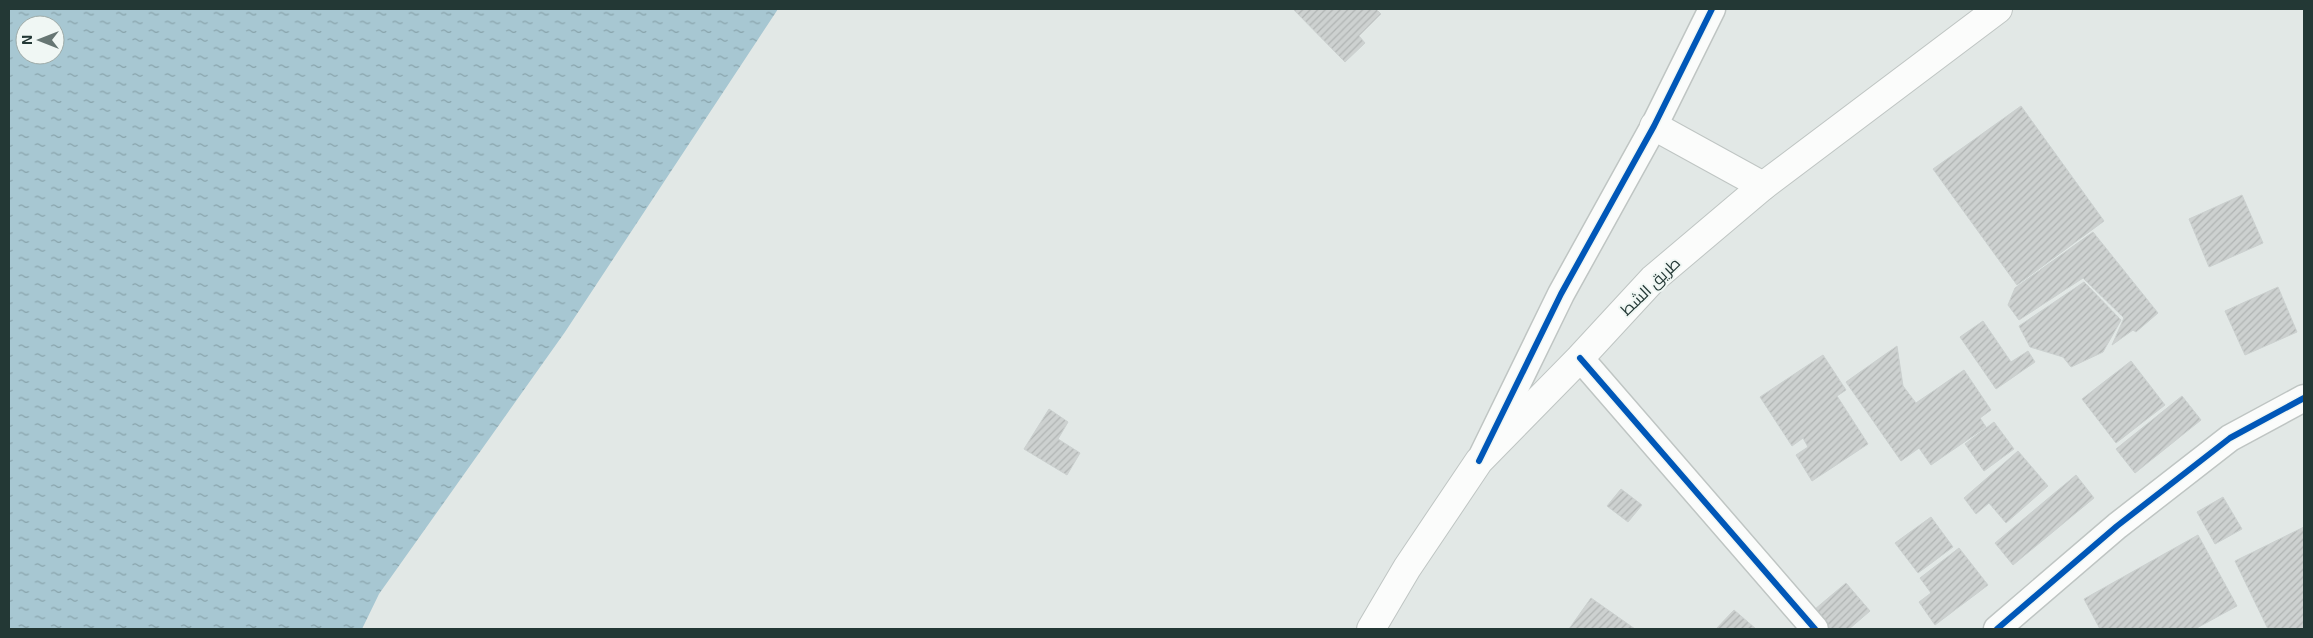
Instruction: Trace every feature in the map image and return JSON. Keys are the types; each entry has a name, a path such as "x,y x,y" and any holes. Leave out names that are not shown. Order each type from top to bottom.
{"main road":[{"name":"طريق الشط","path":"1371,629 1407,568 1479,461 1580,358 1653,279 1763,186 1998,9"},
{"path":"1654,126 1763,186"}],"street":[{"path":"1479,461 1561,294 1654,126 1712,9"},
{"path":"1580,358 1815,629"},
{"path":"1997,629 2117,526 2230,438 2304,398"}],"water":[{"path":"9,9 778,9 565,332 379,594 362,629 9,629"}],"building":[{"path":"1293,9 1376,9 1381,14 1359,36 1365,43 1345,62"},
{"path":"2021,106 2104,221 2017,285 1933,169"},
{"path":"2242,195 2263,243 2209,267 2189,219"},
{"path":"2093,232 2158,313 2136,332 2133,330 2112,345 2124,318 2083,278 2019,320 2008,305 2015,288"},
{"path":"2084,282 2121,320 2103,352 2071,367 2063,357 2030,347 2019,326"},
{"path":"2278,287 2297,332 2245,355 2225,311"},
{"path":"1983,321 2011,362 2028,351 2035,362 1996,389 1960,337"},
{"path":"1897,346 1903,386 1916,403 1964,370 1991,410 1980,418 1986,427 1931,465 1919,448 1901,461 1846,382"},
{"path":"1823,355 1846,390 1837,396 1868,444 1812,481 1796,455 1808,447 1803,438 1792,446 1760,397"},
{"path":"2131,361 2165,405 2116,443 2082,399"},
{"path":"2182,396 2201,420 2135,473 2116,449"},
{"path":"1049,409 1068,422 1058,439 1080,453 1067,475 1024,449"},
{"path":"1994,422 2014,449 1984,471 1965,444"},
{"path":"2018,451 2048,486 2006,523 1989,503 1976,514 1964,498"},
{"path":"2076,475 2094,498 2013,565 1995,543"},
{"path":"1621,489 1642,505 1628,522 1607,506"},
{"path":"2223,497 2242,529 2215,544 2197,512"},
{"path":"1931,517 1953,547 1918,573 1895,543"},
{"path":"2304,527 2304,629 2268,629 2235,561"},
{"path":"2198,535 2237,606 2195,629 2100,629 2084,599"},
{"path":"1959,548 1988,585 1935,625 1919,602 1931,593 1920,578"},
{"path":"1846,583 1870,611 1849,629 1820,629 1808,615"},
{"path":"1591,598 1635,629 1569,629"},
{"path":"1734,610 1756,629 1716,629"}],"cycle path":[{"path":"1479,461 1561,294 1654,126 1712,9"},
{"path":"1580,358 1815,629"},
{"path":"1997,629 2117,526 2230,438 2304,398"}]}
